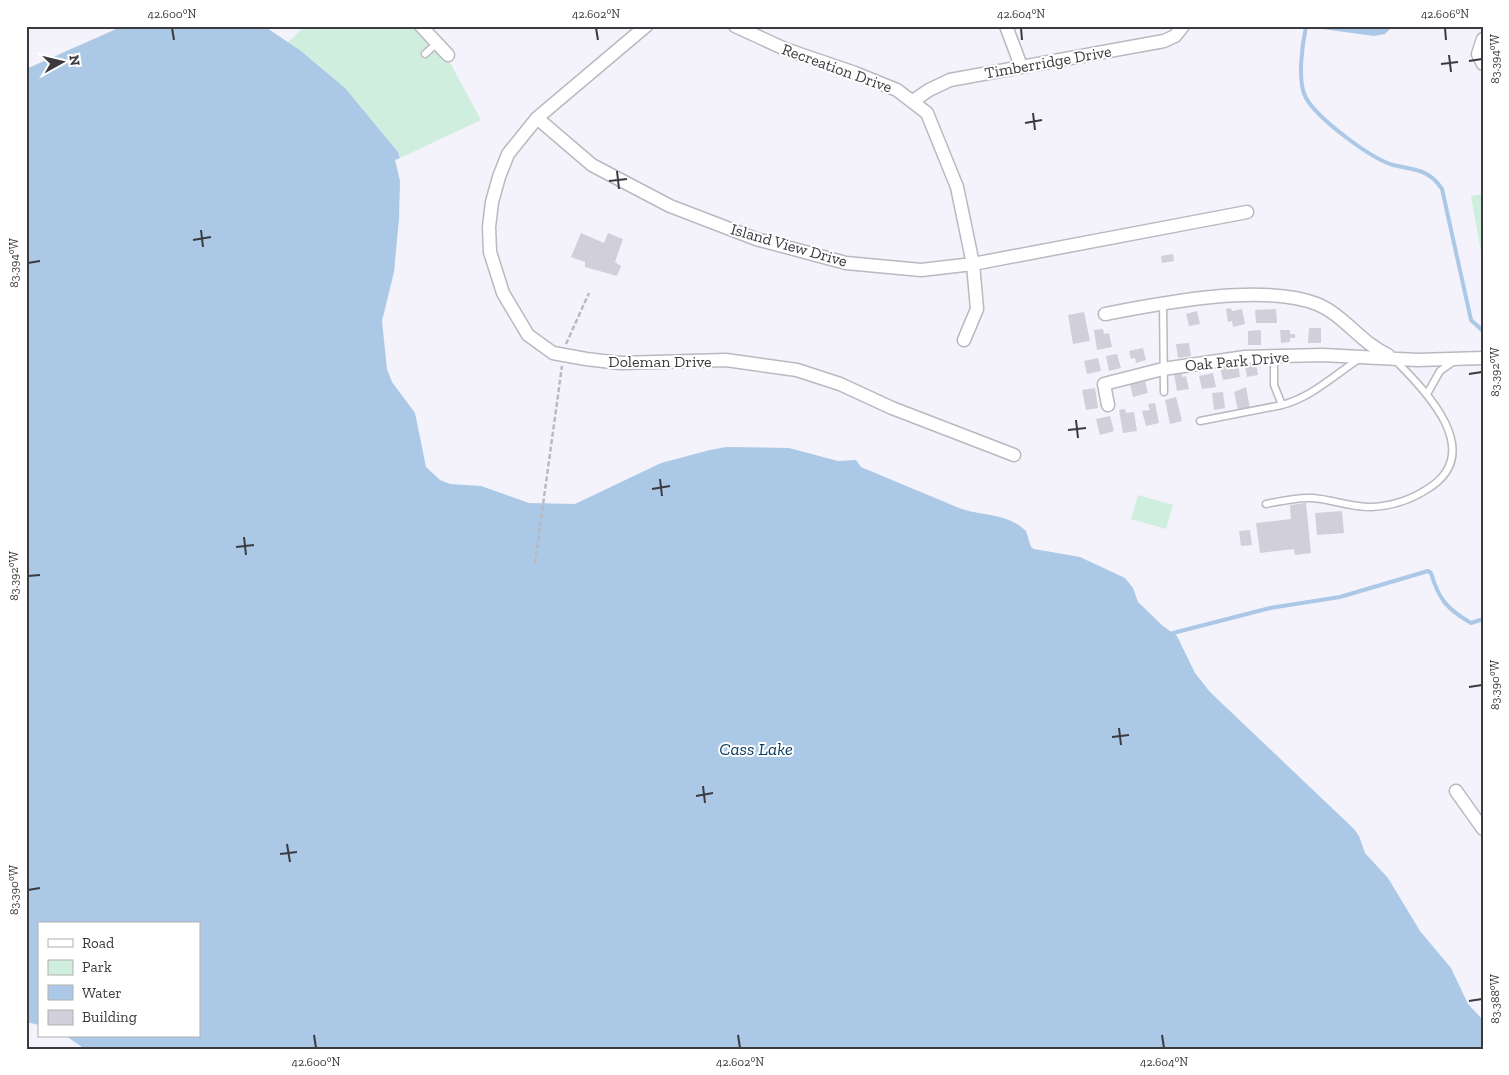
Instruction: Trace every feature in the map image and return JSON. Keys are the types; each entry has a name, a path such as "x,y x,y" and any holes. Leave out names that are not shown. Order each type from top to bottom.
{"street":[{"path":"421,26 448,55"},
{"name":"Doleman Drive","path":"646,26 537,118 508,154 499,177 490,219 490,252 503,293 523,328 543,347 563,356 620,363 726,360 797,370 840,384 892,408 1014,455"},
{"name":"Recreation Drive","path":"735,26 785,49 855,73 897,90 927,113 957,187 973,264 977,309 964,340"},
{"path":"1006,26 1021,66"},
{"name":"Timberridge Drive","path":"913,101 929,90 950,80 1164,41 1175,36 1183,26"},
{"path":"1483,39 1478,54 1483,64"},
{"name":"Island View Drive","path":"537,118 592,165 670,206 756,239 846,263 921,270 973,264 1247,212"},
{"name":"Oak Park Drive","path":"1105,314 1162,303 1214,297 1264,296 1294,298 1317,304 1335,314 1376,350 1393,358"},
{"name":"Oak Park Drive","path":"1108,405 1104,384 1163,369 1212,361 1274,356 1417,360 1483,358"},
{"path":"1456,791 1483,829"}],"lane":[{"path":"425,54 437,43"},
{"path":"1162,303 1164,392"},
{"path":"1274,356 1274,385 1282,405"},
{"path":"1200,421 1282,405 1298,400 1320,388 1362,357"},
{"path":"1266,504 1311,498 1369,507 1392,505 1409,499 1436,484 1451,465 1454,451 1437,408 1427,394 1393,358"},
{"path":"1427,394 1440,371 1457,359"}],"path":[{"path":"535,563 564,348 589,293"}],"green space":[{"path":"305,26 417,26 447,57 481,120 400,158 398,152 373,122 334,79 304,54 287,43"},
{"path":"1483,194 1483,263 1471,196"},
{"path":"1138,495 1173,505 1166,529 1131,519"}],"water":[{"name":"Cass Lake","path":"123,26 264,26 301,51 345,88 398,152 400,158 395,160 400,181 399,219 394,272 382,321 387,369 392,382 415,413 426,467 440,480 450,484 481,486 529,503 575,504 661,463 710,450 726,447 789,448 838,461 856,460 861,467 959,508 1003,518 1019,525 1026,531 1031,547 1034,549 1080,557 1125,578 1133,588 1138,602 1163,626 1177,636 1195,673 1210,692 1354,829 1359,836 1365,853 1388,878 1420,931 1451,968 1468,1004 1483,1020 1483,1049 85,1049 69,1038 200,1038 200,922 38,922 38,1025 26,1022 26,69"},
{"path":"1300,26 1393,26 1385,34 1374,36"}],"building":[{"path":"581,233 604,243 608,233 623,239 615,262 621,266 617,276 585,267 585,262 571,257"},
{"path":"1173,254 1174,261 1162,263 1161,256"},
{"path":"1231,308 1232,311 1242,309 1245,324 1233,327 1232,321 1228,322 1226,309"},
{"path":"1276,309 1277,323 1256,323 1255,310"},
{"path":"1197,311 1200,324 1189,326 1186,314"},
{"path":"1084,312 1090,341 1073,344 1068,315"},
{"path":"1309,328 1321,328 1321,343 1308,343"},
{"path":"1103,329 1104,334 1109,333 1112,347 1097,350 1094,330"},
{"path":"1261,330 1261,345 1248,345 1248,331"},
{"path":"1280,330 1290,330 1290,334 1295,334 1295,338 1290,338 1290,342 1281,343"},
{"path":"1189,343 1191,356 1178,358 1176,344"},
{"path":"1143,348 1146,360 1136,363 1135,358 1131,359 1129,351"},
{"path":"1117,354 1121,368 1109,371 1106,356"},
{"path":"1098,358 1101,371 1087,374 1084,361"},
{"path":"1219,362 1238,363 1240,377 1223,380"},
{"path":"1256,363 1258,375 1247,377 1245,366"},
{"path":"1181,373 1183,377 1186,376 1189,389 1177,391 1174,374"},
{"path":"1213,373 1216,387 1202,389 1199,376"},
{"path":"1145,381 1148,393 1133,397 1130,384"},
{"path":"1246,387 1250,408 1238,410 1234,392"},
{"path":"1095,388 1098,408 1086,410 1082,390"},
{"path":"1223,392 1225,408 1214,410 1212,393"},
{"path":"1176,397 1182,421 1170,424 1165,400"},
{"path":"1155,403 1159,423 1146,426 1142,411 1150,410 1148,404"},
{"path":"1125,409 1126,413 1134,412 1137,431 1123,433 1119,410"},
{"path":"1110,416 1114,431 1100,435 1096,419"},
{"path":"1306,503 1311,553 1295,555 1294,549 1260,553 1256,523 1291,519 1290,505"},
{"path":"1342,511 1344,533 1317,535 1315,513"},
{"path":"1250,530 1252,545 1241,546 1239,531"}],"waterway":[{"path":"1306,27 1301,73 1303,91 1312,107 1345,137 1371,155 1393,165 1420,171 1437,182 1442,189 1471,320 1483,331"},
{"path":"1173,633 1270,608 1340,597 1428,571 1431,573 1441,597 1450,608 1471,623 1483,619"}]}
